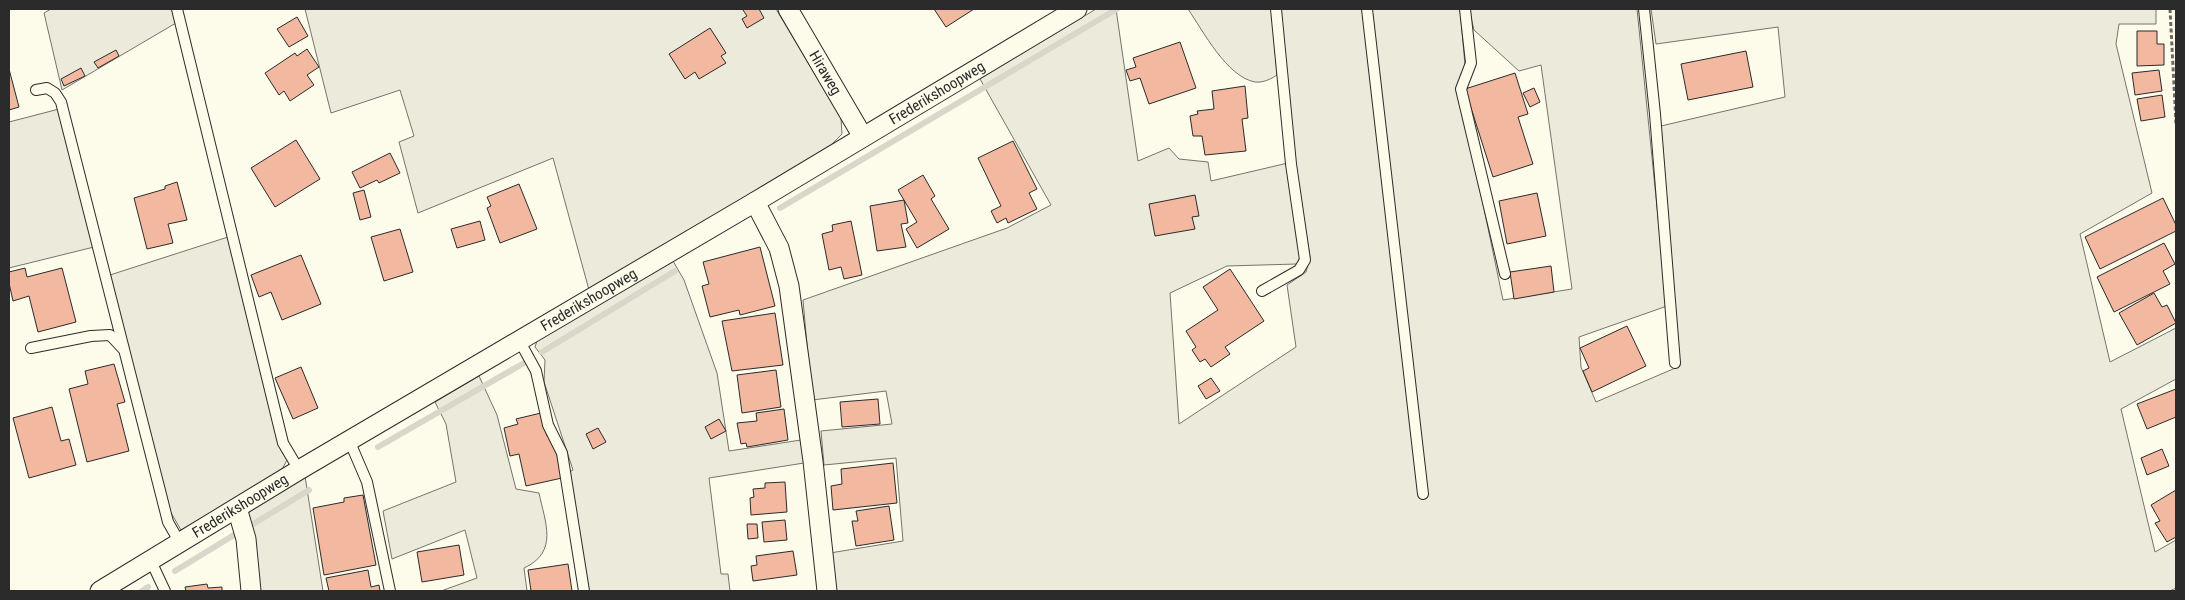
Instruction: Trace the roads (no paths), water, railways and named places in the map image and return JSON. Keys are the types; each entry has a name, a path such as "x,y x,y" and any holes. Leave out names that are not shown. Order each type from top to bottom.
{"street":[{"name":"Hiraweg","path":"788,9 863,137"},
{"name":"Frederikshoopweg","path":"100,591 349,440 755,202 1076,9"},
{"path":"755,202 779,248 789,286 813,462 827,591"},
{"path":"237,508 246,539 251,591"}],"lane":[{"path":"176,9 283,442 299,470"},
{"path":"1262,291 1299,270 1305,260 1291,164 1276,9"},
{"path":"1367,9 1423,494"},
{"path":"1464,9 1471,63 1460,89 1505,274"},
{"path":"1644,9 1655,114 1675,363"},
{"path":"36,90 46,88 55,93 61,102 168,522 180,543"},
{"path":"31,348 91,336 110,335 124,350"},
{"path":"519,340 536,370 548,425 562,453 584,591"},
{"path":"349,440 367,482 390,591"},
{"path":"151,561 165,591"}],"waterway":[{"path":"780,208 1117,9"},
{"path":"542,352 675,271"},
{"path":"378,447 524,363"},
{"path":"250,526 309,490"},
{"path":"175,571 234,535"},
{"path":"142,591 148,587"}]}
